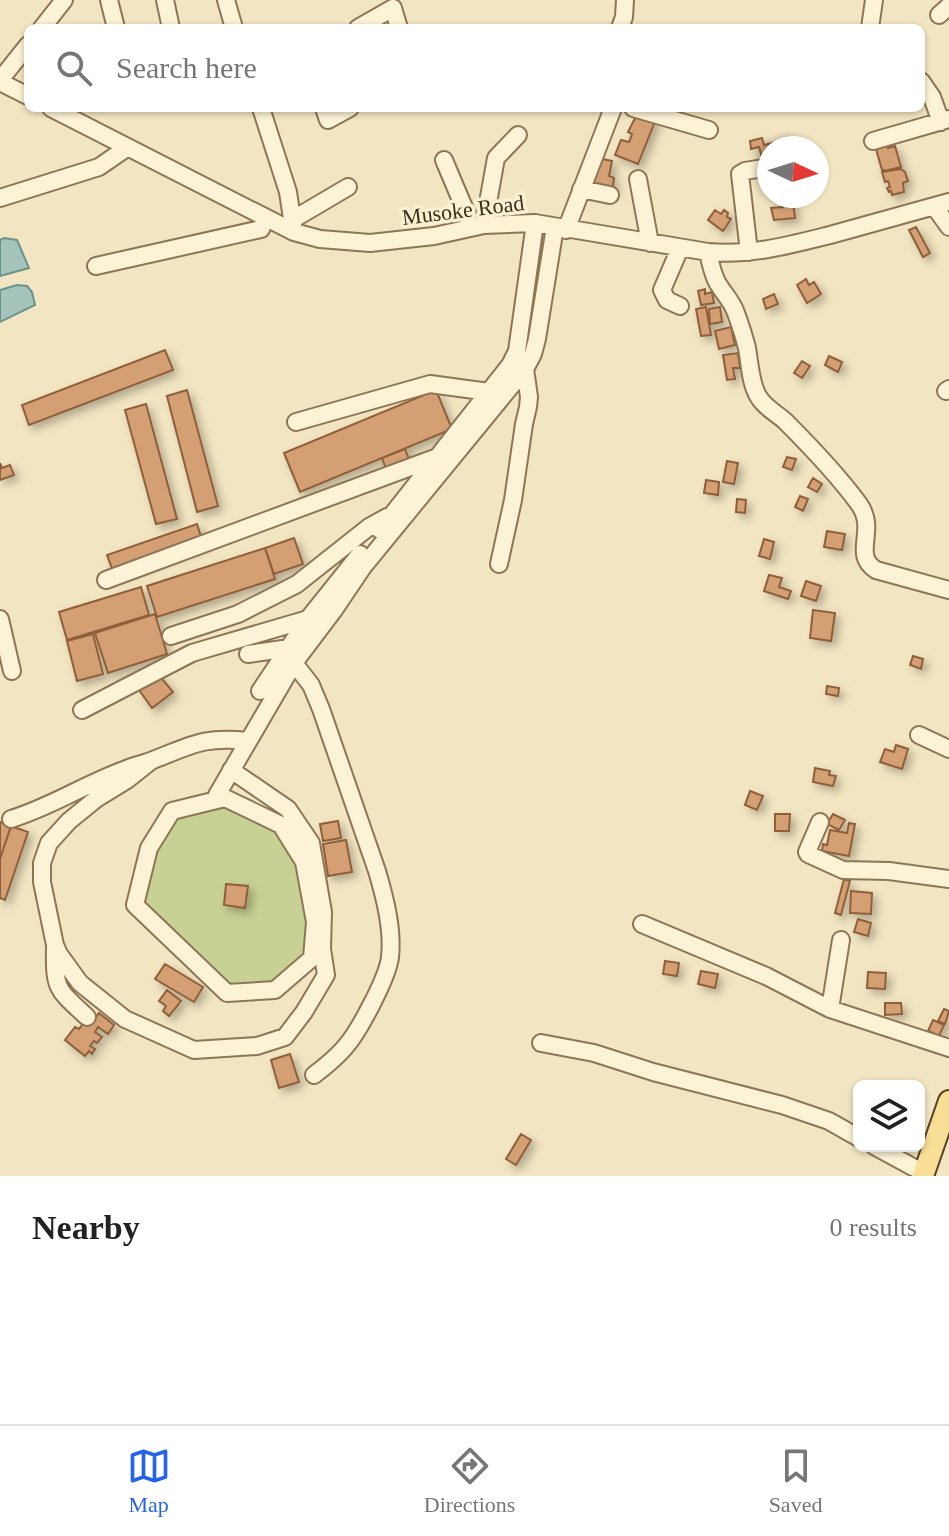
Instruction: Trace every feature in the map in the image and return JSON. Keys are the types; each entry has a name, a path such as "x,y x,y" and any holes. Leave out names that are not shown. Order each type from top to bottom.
{"main road":[{"path":"923,1174 949,1101"}],"street":[{"path":"45,24 64,0"},
{"path":"109,0 115,24"},
{"path":"165,0 170,24"},
{"path":"226,0 233,24"},
{"path":"621,24 625,0"},
{"path":"871,24 874,0"},
{"path":"365,24 393,8 398,24"},
{"path":"24,50 0,81 24,94"},
{"path":"873,141 945,120 925,87"},
{"name":"Musoke Road","path":"59,112 266,218 320,239 370,243 434,236 477,227 535,223 708,252 749,252 771,250 941,204"},
{"path":"263,112 288,192 293,226 348,187"},
{"path":"325,112 328,120 343,112"},
{"path":"260,691 334,610 363,567 525,369 537,339 560,229 581,189 611,112"},
{"path":"647,112 709,130"},
{"path":"477,227 496,158 518,135"},
{"path":"0,198 99,167 128,147"},
{"path":"444,160 468,217 477,227"},
{"path":"749,252 740,174 757,169"},
{"path":"638,179 650,243"},
{"path":"581,189 610,195"},
{"path":"941,204 949,227"},
{"path":"96,266 261,229 266,218"},
{"path":"221,796 231,770 308,619 510,365 517,351 535,223"},
{"path":"680,248 662,290 667,300 680,306"},
{"path":"708,252 718,285 734,308 757,395 802,438 861,506 868,526 864,555 868,565 876,570 949,590"},
{"path":"499,564 528,407 525,369"},
{"path":"296,422 430,384 489,392"},
{"path":"106,580 437,458"},
{"path":"171,636 238,614 297,584 369,527 392,514"},
{"path":"0,619 12,671"},
{"path":"82,710 192,653 308,619"},
{"path":"248,654 291,655"},
{"path":"291,655 311,685 321,709 377,871 390,935 391,956 377,993 349,1043 332,1062 314,1075"},
{"path":"919,735 949,749"},
{"path":"11,819 32,813 123,770 206,740 224,738 248,741"},
{"path":"87,1017 59,991 55,945 42,882 42,863 49,843 69,821 151,761"},
{"path":"55,945 80,983 125,1019 194,1050 257,1046 285,1037 326,975 322,949 323,912 311,843 288,809 231,770"},
{"path":"221,796 281,825 304,862 315,922 312,958 275,990 227,993 135,905 149,848 172,811 221,796"},
{"path":"820,822 807,852 843,870 889,871 949,879"},
{"path":"642,924 766,976 830,1009 949,1048"},
{"path":"830,1009 841,940"},
{"path":"541,1043 594,1053 653,1072 782,1105 829,1121 853,1135"},
{"path":"884,1152 923,1174"}],"green space":[{"path":"225,798 281,825 304,862 312,958 275,990 227,993 135,905 172,811"}],"water":[{"path":"0,240 17,240 29,268 0,276"},
{"path":"17,285 27,286 35,305 0,322 0,290"}],"building":[{"path":"636,116 656,119 638,164 615,155 621,140 629,142 632,134 628,132"},
{"path":"757,139 757,148 751,149 750,141"},
{"path":"887,145 888,148 895,146 901,167 884,171 876,149"},
{"path":"598,158 612,161 609,176 614,178 612,192 585,186"},
{"path":"901,169 908,181 903,183 904,192 892,195 882,172"},
{"path":"771,208 794,208 795,218 774,220"},
{"path":"715,210 721,214 724,210 731,219 723,231 708,220"},
{"path":"916,227 930,253 923,257 909,230"},
{"path":"806,279 809,285 814,282 821,294 807,303 797,285"},
{"path":"705,289 705,294 712,292 714,303 701,305 698,291"},
{"path":"774,294 778,304 766,309 763,299"},
{"path":"706,307 711,335 701,336 696,309"},
{"path":"720,307 722,322 710,324 709,309"},
{"path":"731,327 735,345 719,349 715,331"},
{"path":"165,350 173,370 29,425 22,405"},
{"path":"738,353 740,368 733,368 735,379 727,380 723,355"},
{"path":"829,356 842,362 838,372 825,365"},
{"path":"802,361 810,366 802,378 794,373"},
{"path":"187,390 218,506 197,512 167,396"},
{"path":"436,390 452,429 300,492 284,453"},
{"path":"146,404 177,519 156,524 125,410"},
{"path":"405,449 409,459 386,469 382,458"},
{"path":"787,457 796,459 792,470 783,467"},
{"path":"727,461 738,463 734,484 723,482"},
{"path":"0,463 2,468 10,465 14,475 0,480"},
{"path":"813,478 822,484 817,492 808,487"},
{"path":"706,480 719,482 718,495 704,493"},
{"path":"800,496 808,499 803,511 795,507"},
{"path":"737,499 746,500 745,513 736,512"},
{"path":"197,524 203,543 114,574 107,555"},
{"path":"827,531 845,534 842,550 824,547"},
{"path":"294,538 303,564 274,574 265,548"},
{"path":"764,539 774,542 770,559 759,556"},
{"path":"265,548 275,579 157,617 147,586"},
{"path":"769,575 782,578 779,587 791,591 788,599 764,591"},
{"path":"806,581 821,586 816,601 801,596"},
{"path":"141,587 149,615 67,640 59,612"},
{"path":"813,610 835,613 831,641 810,638"},
{"path":"155,614 167,654 108,673 95,633"},
{"path":"93,634 103,674 77,681 67,641"},
{"path":"913,656 923,659 921,669 910,665"},
{"path":"159,675 173,692 152,708 139,690"},
{"path":"827,686 839,688 838,696 826,694"},
{"path":"896,745 908,749 902,769 880,762 885,749 894,752"},
{"path":"815,768 830,771 829,775 836,776 833,786 813,782"},
{"path":"750,791 763,796 757,810 745,805"},
{"path":"775,814 790,814 789,831 775,831"},
{"path":"833,814 845,820 839,830 827,824"},
{"path":"338,821 341,838 323,841 320,824"},
{"path":"0,822 11,826 0,859"},
{"path":"849,823 855,824 849,856 822,851 823,844 827,845 830,830 847,833"},
{"path":"11,826 28,832 5,900 0,898 0,859"},
{"path":"346,840 352,872 328,876 323,844"},
{"path":"844,879 850,881 841,915 835,913"},
{"path":"226,884 248,886 245,908 224,905"},
{"path":"851,891 872,893 871,914 850,913"},
{"path":"858,919 871,923 868,936 854,932"},
{"path":"665,961 679,963 677,976 663,974"},
{"path":"165,964 203,987 194,1002 155,979"},
{"path":"701,971 718,974 715,988 698,984"},
{"path":"868,972 886,973 885,989 867,988"},
{"path":"167,990 181,1001 169,1016 163,1011 166,1006 159,1001"},
{"path":"885,1003 901,1003 902,1014 885,1015"},
{"path":"944,1009 949,1011 945,1024 938,1021"},
{"path":"99,1013 114,1025 108,1034 98,1027 95,1032 102,1037 90,1046 95,1049 92,1054 89,1051 85,1056 65,1040 75,1027 79,1029 85,1021 90,1025"},
{"path":"933,1020 944,1025 939,1036 928,1031"},
{"path":"290,1054 299,1082 279,1088 271,1060"},
{"path":"521,1134 531,1140 516,1165 506,1159"}]}
